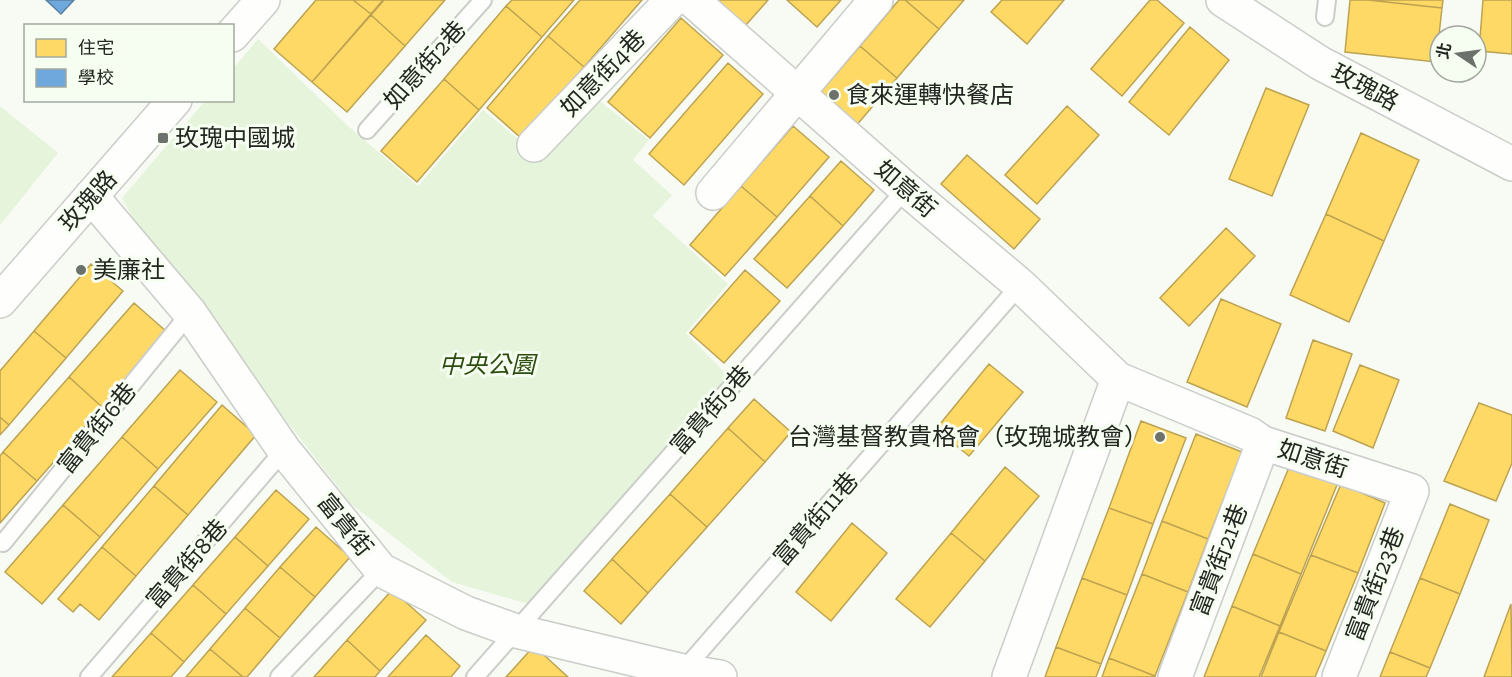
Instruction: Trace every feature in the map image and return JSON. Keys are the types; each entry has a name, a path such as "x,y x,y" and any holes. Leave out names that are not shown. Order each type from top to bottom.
{"street":[{"path":"234,33 263,0"},
{"name":"如意街4巷","path":"534,145 672,0"},
{"name":"如意街","path":"692,0 906,189 1020,285 1118,379 1251,434 1263,443 1412,491"},
{"path":"713,193 876,0"},
{"name":"玫瑰路","path":"1223,0 1320,63 1512,164"},
{"name":"玫瑰路","path":"0,301 174,102"},
{"name":"富貴街","path":"91,196 190,313 284,450 381,570 466,613 516,631 680,674 720,677"},
{"path":"1009,677 1118,379"},
{"name":"富貴街21巷","path":"1175,677 1263,443"},
{"name":"富貴街23巷","path":"1339,677 1412,491"}],"lane":[{"name":"如意街2巷","path":"367,130 483,0"},
{"name":"富貴街9巷","path":"475,677 906,189"},
{"name":"富貴街11巷","path":"680,674 1020,285"},
{"name":"富貴街6巷","path":"3,543 190,313"},
{"name":"富貴街8巷","path":"89,677 284,450"},
{"path":"279,677 381,570"}],"green space":[{"name":"中央公園","path":"258,39 348,126 418,186 483,110 544,161 597,99 649,140 633,160 672,195 653,216 728,284 686,333 729,377 532,605 452,582 351,504 139,230 122,198 204,102 234,102 234,68"},
{"path":"0,106 58,153 0,225"}],"building: 住宅":[{"path":"316,0 353,0 371,14 312,82 274,49"},
{"path":"353,0 383,0 371,14"},
{"path":"384,0 445,0 405,46 371,15"},
{"path":"512,0 574,0 542,37 506,6"},
{"path":"580,0 642,0 584,67 548,36"},
{"path":"716,0 768,0 745,26"},
{"path":"787,0 841,0 817,27"},
{"path":"899,0 905,0 939,29 897,78 860,46"},
{"path":"905,0 964,0 939,29"},
{"path":"1002,0 1064,0 1027,44 991,12"},
{"path":"1150,0 1157,0 1184,23 1122,96 1091,69"},
{"path":"1350,0 1442,8 1440,24 1428,24 1428,61 1345,52"},
{"path":"1368,0 1443,0 1442,8"},
{"path":"1483,0 1512,0 1512,54 1488,52 1488,24 1481,24"},
{"path":"506,6 542,37 479,110 444,79"},
{"path":"371,15 405,46 347,112 312,82"},
{"path":"681,18 723,55 650,138 608,102"},
{"path":"1190,27 1229,60 1169,135 1129,102"},
{"path":"548,36 584,67 522,139 487,108"},
{"path":"860,46 897,78 855,127 818,95"},
{"path":"728,63 763,94 684,185 649,154"},
{"path":"444,79 479,110 417,182 381,151"},
{"path":"1266,88 1309,105 1272,196 1229,179"},
{"path":"1067,106 1099,135 1037,204 1005,175"},
{"path":"793,126 829,157 777,217 741,186"},
{"path":"1361,133 1419,160 1384,241 1326,214"},
{"path":"967,155 1040,219 1014,249 941,184"},
{"path":"841,161 874,190 843,226 810,196"},
{"path":"741,186 777,217 725,276 690,245"},
{"path":"810,196 843,226 787,288 754,259"},
{"path":"1326,214 1384,241 1349,322 1290,295"},
{"path":"1226,228 1255,256 1189,326 1160,298"},
{"path":"91,264 123,291 66,358 34,331"},
{"path":"745,270 780,301 724,363 690,333"},
{"path":"1221,299 1281,324 1247,407 1187,382"},
{"path":"134,303 167,332 102,407 69,377"},
{"path":"34,331 66,358 9,425 0,417 0,371"},
{"path":"1313,340 1352,354 1325,431 1286,418"},
{"path":"989,364 1023,392 969,456 936,429"},
{"path":"1360,365 1399,380 1373,448 1333,431"},
{"path":"180,370 217,402 158,469 122,437"},
{"path":"69,377 102,407 37,481 3,452"},
{"path":"754,399 791,432 765,462 728,428"},
{"path":"1479,403 1512,415 1512,463 1496,501 1444,481"},
{"path":"222,405 256,435 188,515 154,486"},
{"path":"0,417 9,425 0,435"},
{"path":"1141,421 1186,438 1153,524 1109,508"},
{"path":"728,428 765,462 707,527 670,494"},
{"path":"1196,434 1242,452 1208,539 1162,521"},
{"path":"122,437 158,469 100,537 63,505"},
{"path":"3,452 37,481 0,523 0,456"},
{"path":"1290,465 1337,485 1301,574 1253,554"},
{"path":"1005,467 1039,496 985,561 951,533"},
{"path":"1341,484 1385,503 1358,573 1311,555"},
{"path":"154,486 188,515 136,576 102,547"},
{"path":"276,490 309,519 268,566 235,537"},
{"path":"670,494 707,527 648,593 612,559"},
{"path":"1450,504 1489,520 1460,594 1420,578"},
{"path":"63,505 100,537 42,604 5,572"},
{"path":"1109,508 1153,524 1127,595 1082,578"},
{"path":"1162,521 1208,539 1188,592 1142,574"},
{"path":"852,523 887,553 831,621 796,592"},
{"path":"316,527 350,557 315,597 280,567"},
{"path":"951,533 985,561 930,627 896,599"},
{"path":"235,537 268,566 226,614 193,585"},
{"path":"102,547 136,576 99,620 80,604 73,612 58,599"},
{"path":"1253,554 1301,574 1280,626 1232,606"},
{"path":"1311,555 1358,573 1326,651 1279,632"},
{"path":"612,559 648,593 621,624 584,591"},
{"path":"280,567 315,597 280,638 245,608"},
{"path":"1142,574 1188,592 1155,676 1109,658"},
{"path":"1082,578 1127,595 1101,664 1056,647"},
{"path":"1420,578 1460,594 1430,668 1390,652"},
{"path":"193,585 226,614 184,662 151,633"},
{"path":"392,590 426,620 380,671 347,640"},
{"path":"1511,604 1512,677 1484,677"},
{"path":"1232,606 1280,626 1259,677 1204,677"},
{"path":"245,608 280,638 247,677 243,677 210,649"},
{"path":"1279,632 1326,651 1315,677 1261,677"},
{"path":"151,633 184,662 171,677 112,677"},
{"path":"426,635 460,666 451,677 388,677"},
{"path":"347,640 380,671 375,677 314,677"},
{"path":"534,646 568,677 506,677"},
{"path":"1056,647 1101,664 1096,677 1045,677"},
{"path":"210,649 243,677 186,677"},
{"path":"1390,652 1430,668 1426,677 1380,677"},
{"path":"1109,658 1155,676 1155,677 1102,677"}],"building: 學校":[{"path":"46,0 74,0 61,14"}],"place":[{"name":"食來運轉快餐店","path":"834,95"},
{"name":"玫瑰中國城","path":"163,138"},
{"name":"美廉社","path":"81,270"},
{"name":"台灣基督教貴格會（玫瑰城教會）","path":"1160,437"}]}
